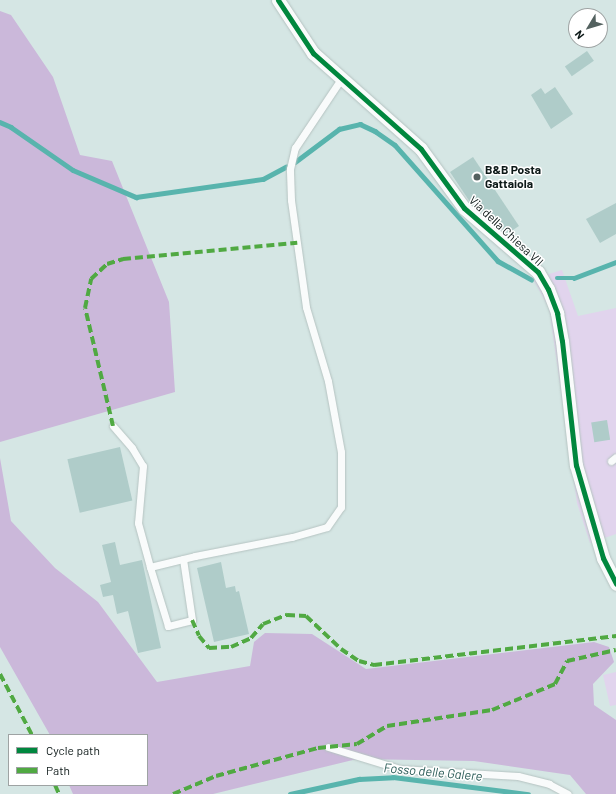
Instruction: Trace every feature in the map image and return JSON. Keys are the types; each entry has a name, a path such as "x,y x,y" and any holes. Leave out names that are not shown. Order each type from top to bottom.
{"street":[{"name":"Via della Chiesa VII","path":"278,0 312,53 421,149 464,208 538,272 548,289 560,334 576,465 596,535 616,584"}],"lane":[{"path":"150,567 327,527 341,507 341,452 328,381 306,307 291,200 290,169 295,148 341,79"},
{"path":"112,426 132,448 143,466 138,523 168,626 192,620 183,559"},
{"path":"328,747 400,769 518,776 549,784 568,794"}],"shaded area":[{"path":"0,11 11,15 53,77 80,155 112,161 169,302 175,392 0,442"},
{"path":"562,270 578,316 616,308 616,534 590,543 577,503 549,308 533,279"},
{"path":"0,458 11,521 55,568 98,602 157,682 250,666 254,642 265,633 312,634 366,669 594,642 609,647 614,662 593,684 594,705 616,720 616,794 586,794 570,775 474,761 357,759 213,794 73,794 69,786 148,786 148,734 49,734 0,647"},
{"path":"616,672 616,705 610,706 603,675"}],"building":[{"path":"587,51 594,61 572,76 565,66"},
{"path":"555,87 573,114 551,129 531,95 541,88 545,94"},
{"path":"473,157 519,226 507,234 470,202 450,172"},
{"path":"616,203 616,234 600,243 586,219"},
{"path":"607,420 610,440 594,442 591,423"},
{"path":"120,447 132,501 80,513 67,459"},
{"path":"115,542 120,565 142,560 161,648 138,653 128,611 117,614 113,595 103,597 100,585 111,582 102,545"},
{"path":"221,562 226,588 235,586 236,592 239,591 249,634 214,642 197,568"}],"waterway":[{"path":"0,122 11,127 73,170 136,197 263,179 286,167"},
{"path":"295,162 339,129 360,124 375,131 395,145 498,261 531,279"},
{"path":"557,278 574,278 616,262"},
{"name":"Fosso delle Galere","path":"290,794 359,779 393,777 528,794"}],"marked path":[{"path":"113,426 85,308 91,279 107,264 123,259 297,243"},
{"path":"192,620 199,636 209,648 231,647 251,638 263,624 287,615 306,616 341,649 359,661 374,665 616,636"},
{"path":"173,794 216,776 318,748 357,744 387,726 492,710 555,684 567,661 616,650"},
{"path":"0,674 31,734"},
{"path":"55,786 59,794"}],"cycle path":[{"path":"278,0 313,53 421,149 464,208 538,272 548,289 557,313 562,341 576,465 603,558 616,584"}],"place":[{"name":"B&B Posta Gattaiola","path":"477,177"}]}
